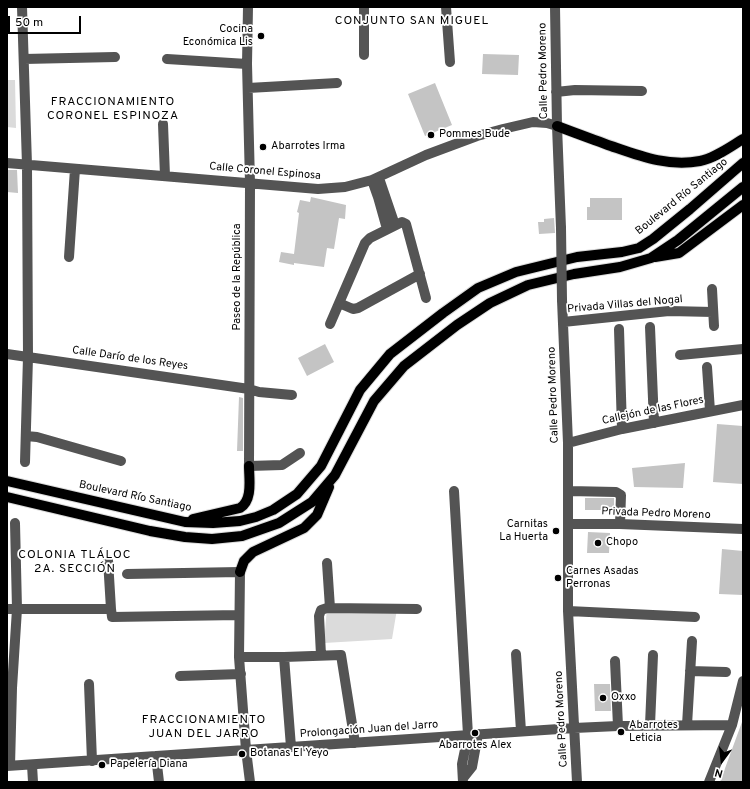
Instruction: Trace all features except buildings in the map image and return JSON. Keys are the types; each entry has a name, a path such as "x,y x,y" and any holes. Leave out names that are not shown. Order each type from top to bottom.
{"main road":[{"path":"557,126 580,136 639,156 665,162 683,163 701,161 721,153 743,139"},
{"name":"Boulevard Río Santiago","path":"7,481 185,522 213,523 240,521 256,517 273,510 297,494 321,466 360,390 390,354 442,313 478,288 516,272 577,257 622,252 639,248 653,239 690,209 743,163"},
{"path":"651,258 678,240 743,188"},
{"path":"240,572 244,561 253,552 304,528 317,514 335,475 374,401 404,366 457,325 490,303 528,285 574,274 620,267 651,258 679,253 743,205"},
{"path":"185,522 219,512 240,508 245,505 248,500 249,492 249,466"},
{"path":"7,497 150,531 185,537 212,539 242,536 279,523 312,502 335,475"}],"street":[{"path":"22,7 27,165 28,357 25,462"},
{"name":"Paseo de la República","path":"248,7 247,64 250,183 249,466"},
{"path":"364,7 364,55"},
{"path":"446,7 450,62"},
{"name":"Calle Pedro Moreno","path":"555,7 562,300 568,443 568,611 577,782"},
{"path":"24,59 115,57"},
{"path":"167,59 247,64"},
{"path":"248,88 337,83"},
{"path":"556,92 575,90 642,91"},
{"name":"Calle Coronel Espinosa","path":"7,163 318,189 345,187 376,179 426,155 477,136 533,122 547,123 557,126"},
{"path":"163,124 165,176"},
{"path":"69,256 75,169"},
{"path":"376,179 391,227"},
{"path":"330,324 366,243 370,238 402,222 406,224 426,298"},
{"path":"339,303 353,309 358,308 420,274"},
{"path":"712,289 714,326"},
{"name":"Privada Villas del Nogal","path":"563,322 669,311 713,312"},
{"path":"650,327 654,422"},
{"path":"619,329 622,429"},
{"path":"680,355 743,349"},
{"name":"Calle Darío de los Reyes","path":"7,354 249,389 259,392 292,395"},
{"path":"707,367 710,411"},
{"name":"Callejón de las Flores","path":"568,443 622,429 743,404"},
{"path":"26,436 36,437 121,461"},
{"path":"249,466 282,465 300,452"},
{"path":"569,491 616,492 621,495 620,524"},
{"path":"454,492 468,735 462,764 463,780"},
{"path":"8,766 9,688 15,523"},
{"name":"Privada Pedro Moreno","path":"568,524 620,524 743,529"},
{"path":"108,560 112,617 239,615"},
{"path":"326,562 330,608"},
{"path":"127,574 240,572 239,657 250,782"},
{"path":"321,655 319,616 321,610 330,608 417,609"},
{"path":"12,609 111,609"},
{"path":"568,611 695,617"},
{"path":"688,725 692,641"},
{"path":"516,654 521,731"},
{"path":"239,657 341,655 355,743"},
{"path":"650,725 654,655"},
{"path":"284,657 291,747"},
{"path":"615,661 618,726"},
{"path":"690,671 726,672"},
{"path":"180,676 241,674"},
{"path":"708,782 732,725 740,710 743,680"},
{"path":"89,684 92,760"},
{"name":"Prolongación Juan del Jarro","path":"8,766 521,731 650,725 732,725"},
{"path":"463,780 472,767 478,734"},
{"path":"156,756 159,782"},
{"path":"32,765 33,782"}],"shaded area":[{"path":"7,80 15,80 16,128 7,127"},
{"path":"327,608 397,609 392,639 324,643"}],"place":[{"name":"Cocina Económica Lis","path":"261,36"},
{"name":"Pommes Bude","path":"431,135"},
{"name":"Abarrotes Irma","path":"263,147"},
{"name":"Carnitas La Huerta","path":"556,531"},
{"name":"Chopo","path":"598,543"},
{"name":"Carnes Asadas Perronas","path":"558,578"},
{"name":"Oxxo","path":"603,698"},
{"name":"Abarrotes Leticia","path":"621,732"},
{"name":"Abarrotes Alex","path":"475,733"},
{"name":"Botanas El Yeyo","path":"242,754"},
{"name":"Papelería Diana","path":"102,765"}],"district":[{"name":"CONJUNTO SAN MIGUEL","path":"412,22"},
{"name":"FRACCIONAMIENTO CORONEL ESPINOZA","path":"113,110"},
{"name":"COLONIA TLÁLOC 2A. SECCIÓN","path":"75,563"},
{"name":"FRACCIONAMIENTO JUAN DEL JARRO","path":"204,728"}]}
